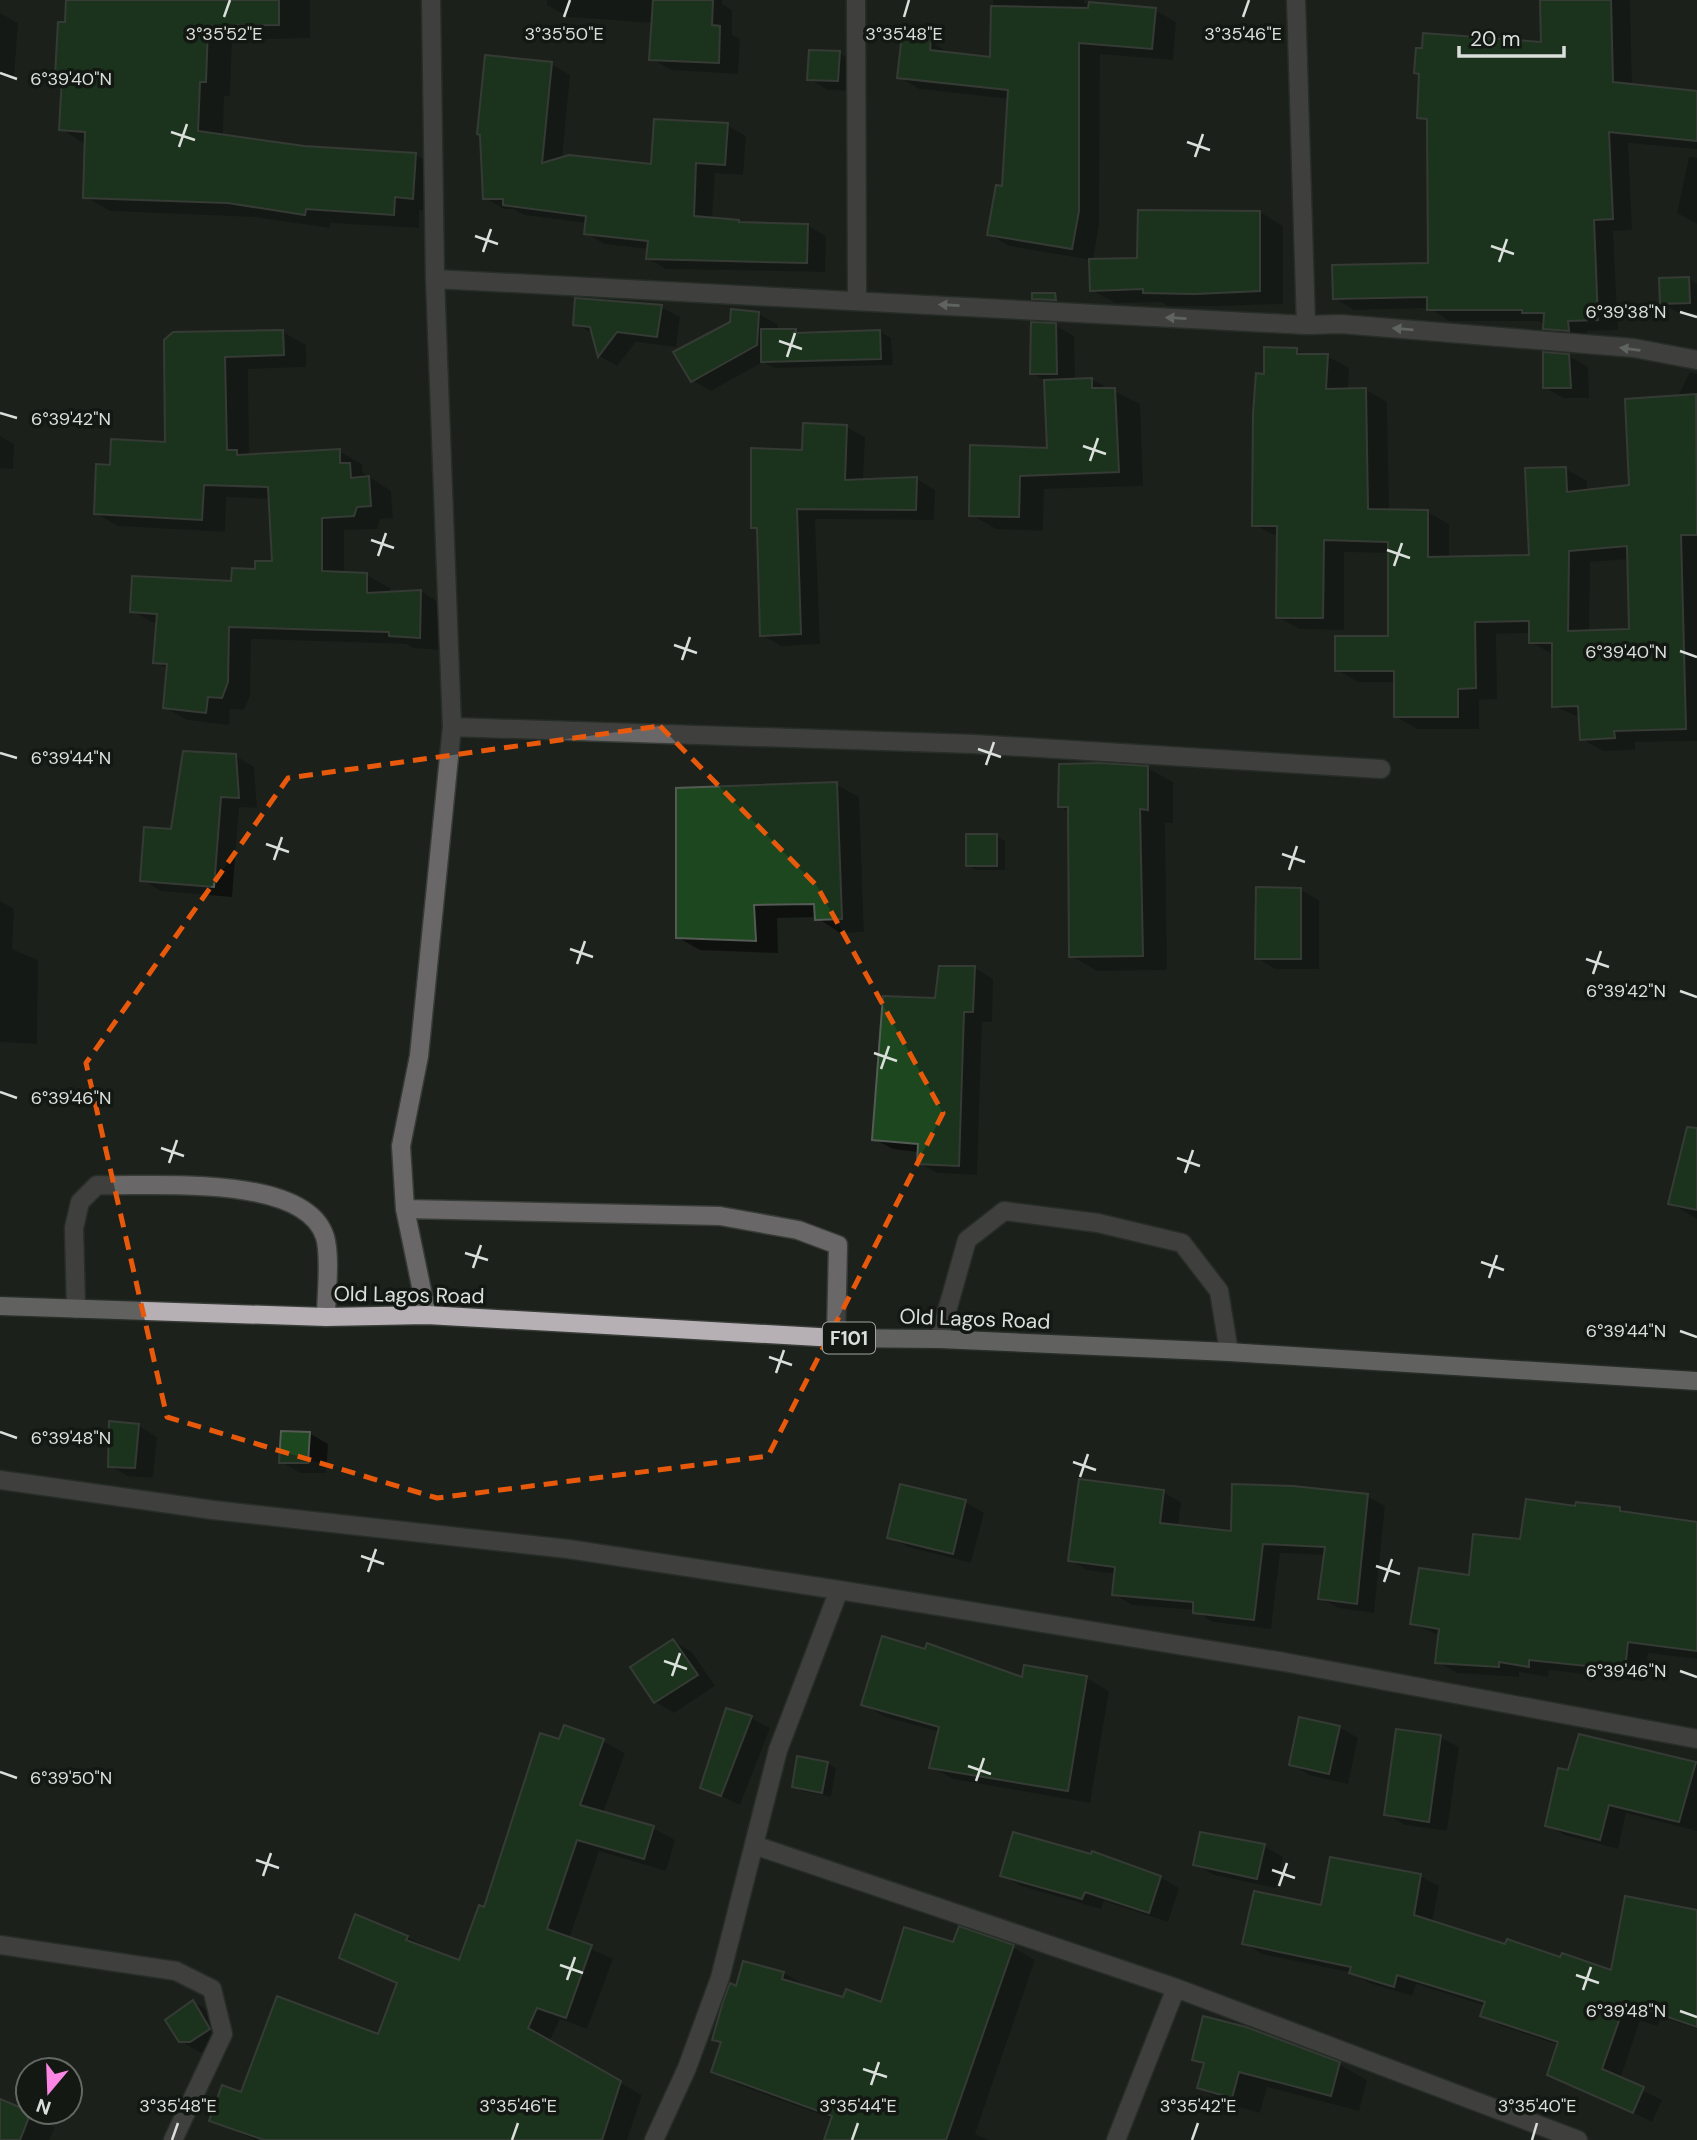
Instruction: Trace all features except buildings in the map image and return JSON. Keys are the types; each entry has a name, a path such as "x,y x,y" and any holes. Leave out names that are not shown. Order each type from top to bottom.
{"main road":[{"name":"Old Lagos Road","path":"0,1306 326,1317 427,1315 836,1338 939,1339 1229,1352 1697,1381"}],"street":[{"path":"427,1315 405,1209 401,1146 419,1056 452,727 435,279 431,0"},
{"path":"856,0 857,299"},
{"path":"1296,0 1306,325"},
{"path":"435,279 857,299 1306,325 1341,324 1634,348 1697,360"},
{"path":"452,727 974,744 1381,769"},
{"path":"76,1309 74,1228 80,1202 97,1185 251,1189 294,1203 314,1216 325,1238 326,1317"},
{"path":"405,1209 720,1216 822,1237 838,1245 836,1338"},
{"path":"939,1339 967,1240 1004,1210 1098,1223 1182,1243 1219,1291 1229,1352"},
{"path":"0,1480 213,1510 568,1549 839,1590 1284,1662 1697,1739"},
{"path":"654,2140 687,2068 720,1978 778,1750 839,1590"},
{"path":"754,1845 1176,1988 1578,2140"},
{"path":"0,1945 176,1971 212,1989 223,2034 173,2140"},
{"path":"1116,2140 1176,1988"}],"highlighted area":[{"path":"660,726 817,886 943,1113 768,1456 437,1498 167,1417 86,1063 288,778"}]}
